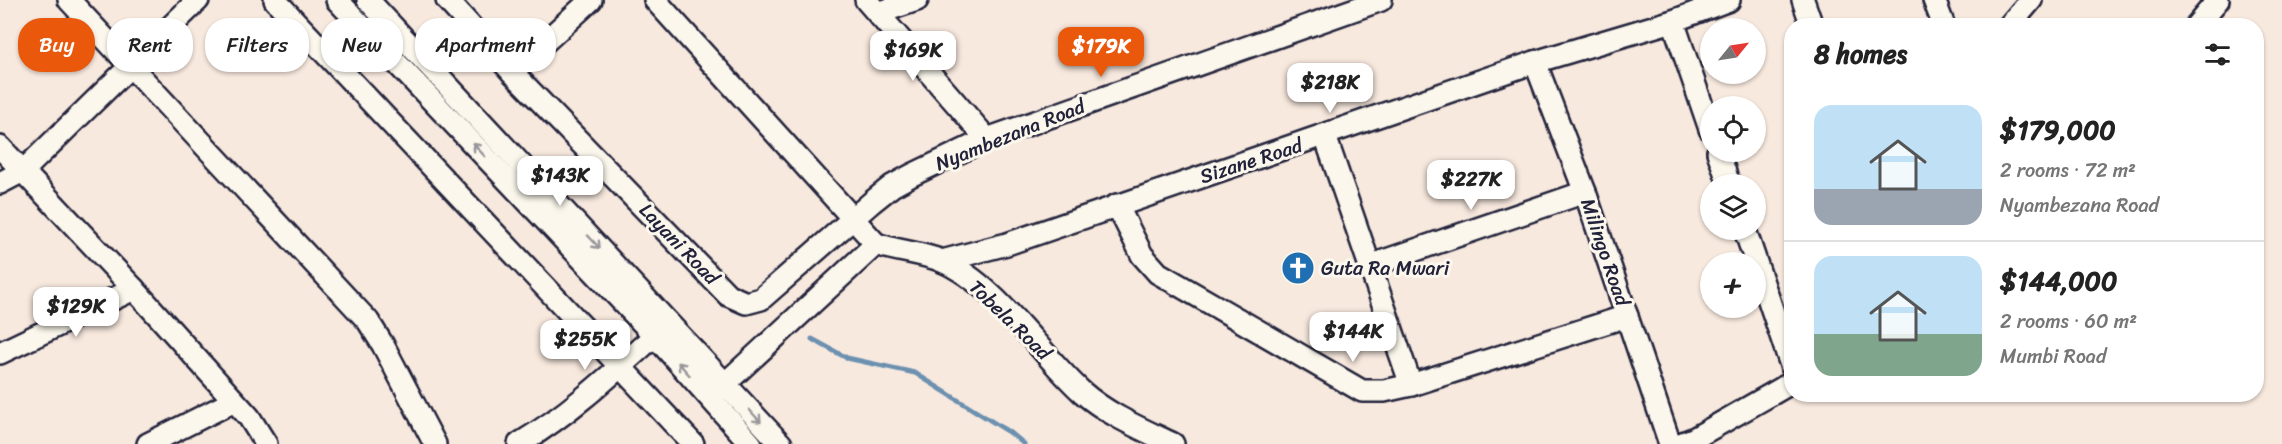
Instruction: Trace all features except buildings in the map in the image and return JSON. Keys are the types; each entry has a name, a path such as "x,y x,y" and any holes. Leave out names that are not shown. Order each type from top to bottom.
{"street":[{"path":"69,0 107,40"},
{"path":"180,18 198,0"},
{"path":"275,0 693,444"},
{"path":"337,0 661,329 726,384 781,444"},
{"path":"368,0 661,329 709,399 751,444"},
{"name":"Layani Road","path":"447,0 463,18"},
{"path":"556,32 591,0"},
{"path":"655,0 854,217 876,244 709,399"},
{"path":"872,6 917,0"},
{"name":"Nyambezana Road","path":"854,217 892,186 987,139 1381,0"},
{"name":"Sizane Road","path":"942,261 1008,244 1535,62 1673,21 1729,0"},
{"path":"1803,0 1809,18"},
{"path":"1934,0 1941,18"},
{"path":"2016,18 2031,0"},
{"path":"2203,18 2218,0"},
{"path":"872,6 987,139"},
{"path":"1673,21 1700,100"},
{"name":"Milingo Road","path":"1535,62 1585,192 1670,444"},
{"path":"0,183 23,171 126,72"},
{"path":"138,72 368,321 435,444"},
{"name":"Layani Road","path":"512,72 728,295 738,300 746,303 761,299 854,217"},
{"path":"1325,136 1411,385"},
{"path":"0,147 135,289 249,417 266,444"},
{"path":"1369,266 1585,192"},
{"path":"1117,205 1142,255 1158,273 1362,391 1384,391 1411,385 1627,316"},
{"path":"1748,240 1784,344"},
{"name":"Tobela Road","path":"876,244 942,261 971,279 992,297 1082,392 1126,421 1173,444"},
{"path":"0,353 135,289"},
{"path":"519,444 552,424 661,329"},
{"path":"1680,444 1693,439 1784,387"},
{"path":"148,444 234,401"}],"waterway":[{"path":"812,339 847,358 915,373 1012,434 1024,444"}],"place":[{"name":"Guta Ra Mwari","path":"1298,268"}]}
